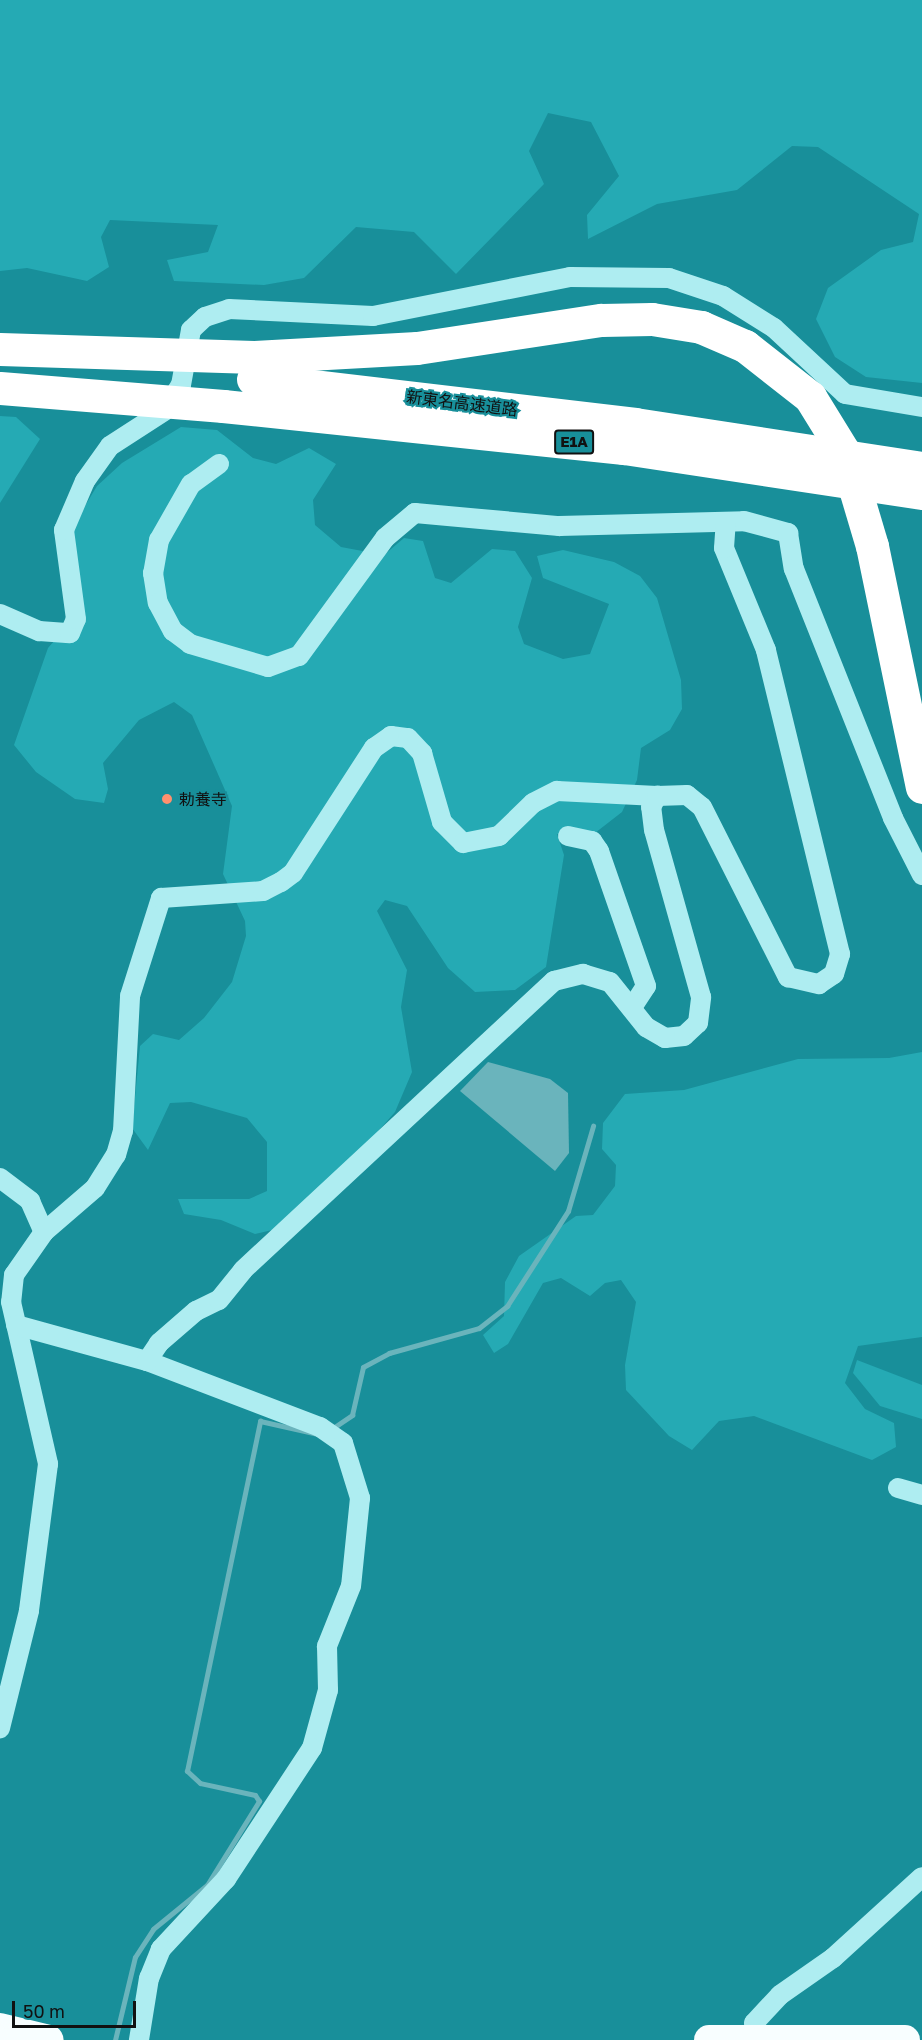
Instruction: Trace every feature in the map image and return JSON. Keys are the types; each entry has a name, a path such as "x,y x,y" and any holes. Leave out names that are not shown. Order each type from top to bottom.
{"highway":[{"path":"0,349 254,368 417,348 602,320 652,319 701,327 738,343 767,359 810,397 844,452 872,546 922,787"},
{"name":"新東名高速道路","path":"0,359 254,368 922,468"},
{"name":"新東名高速道路","path":"0,388 224,405 624,448 922,493"}],"main road":[{"path":"0,2028 49,2040"},
{"path":"708,2040 905,2040"}],"street":[{"path":"0,614 39,631 70,633 75,619 64,530 85,481 110,446 164,411 181,385 191,330 206,317 229,309 373,316 570,277 669,278 723,296 774,327 845,394 922,408"},
{"path":"219,464 191,484 159,540 153,573 158,603 173,631 190,644 268,667 299,656 406,515 559,526 758,523 788,533 798,580 893,818 922,875"},
{"path":"0,1728 29,1611 47,1499 44,1435 11,1302 14,1275 44,1232 94,1188 116,1155 123,1131 130,996 161,898 263,891 281,882 293,873 374,748 391,736 408,738 422,753 442,822 463,843 499,836 533,803 557,791 657,796 687,795 702,807 788,977 819,984 834,974 840,954 766,650 724,548 726,522"},
{"path":"147,1361 196,1311 219,1300 243,1270 547,986 573,975 595,976 610,982 633,1006 646,1027 665,1038 684,1035 702,1017 654,830 651,807 657,796"},
{"path":"568,836 592,841 599,851 646,986 633,1006"},
{"path":"0,1178 30,1201 44,1232"},
{"path":"16,1325 147,1361 328,1432 360,1498 351,1586 327,1646 328,1690 312,1748 216,1892 161,1948 149,1978 139,2040"},
{"path":"898,1488 922,1495"},
{"path":"755,2040 754,2023 780,1995 833,1958 922,1877"}],"shaded area":[{"path":"0,0 922,0 922,383 866,377 835,357 816,319 828,288 881,250 913,242 919,214 818,147 792,146 737,190 657,204 588,239 587,215 619,176 591,122 548,113 529,151 544,184 456,274 414,232 356,227 304,278 264,285 174,281 167,260 208,252 218,225 110,220 101,237 109,267 87,281 27,268 0,271"},
{"path":"0,416 16,417 40,439 0,503"},
{"path":"181,427 217,430 253,458 276,464 309,448 336,464 313,500 315,525 341,547 384,555 404,538 423,541 435,578 451,583 492,549 515,551 532,578 518,627 524,644 563,659 590,654 609,604 543,578 537,556 563,550 614,562 640,576 657,598 681,680 682,709 670,730 641,748 637,780 622,812 595,833 557,834 564,855 546,967 515,990 475,992 448,968 407,906 385,900 377,911 407,970 401,1007 412,1072 395,1112 351,1162 281,1228 255,1234 221,1220 184,1214 178,1199 249,1199 267,1191 267,1142 247,1118 191,1102 170,1103 148,1150 132,1128 140,1046 153,1034 179,1040 204,1018 232,982 246,936 245,921 223,874 232,806 192,715 174,702 139,720 103,763 108,789 104,803 75,799 36,772 14,745 48,648 67,626 71,529 97,486 122,463"},
{"path":"922,1052 922,1337 858,1346 845,1383 865,1409 894,1423 896,1447 872,1460 754,1416 719,1421 692,1450 669,1436 626,1390 625,1365 636,1302 621,1280 605,1283 590,1296 561,1278 543,1283 508,1344 494,1353 483,1335 504,1316 505,1282 519,1256 576,1216 593,1215 615,1186 616,1165 602,1149 603,1123 625,1094 684,1090 798,1059 889,1058"},
{"path":"488,1062 550,1079 568,1093 569,1153 555,1171 460,1091"},
{"path":"857,1360 922,1385 922,1419 880,1406 853,1373"}],"waterway":[{"path":"330,1430 352,1415 363,1367 389,1353 479,1328 507,1306 568,1211 593,1126"},
{"path":"115,2040 135,1957 153,1929 207,1885 259,1801 255,1795 200,1783 187,1771 260,1421 322,1435"}],"place":[{"name":"勅養寺","path":"167,799"}]}
